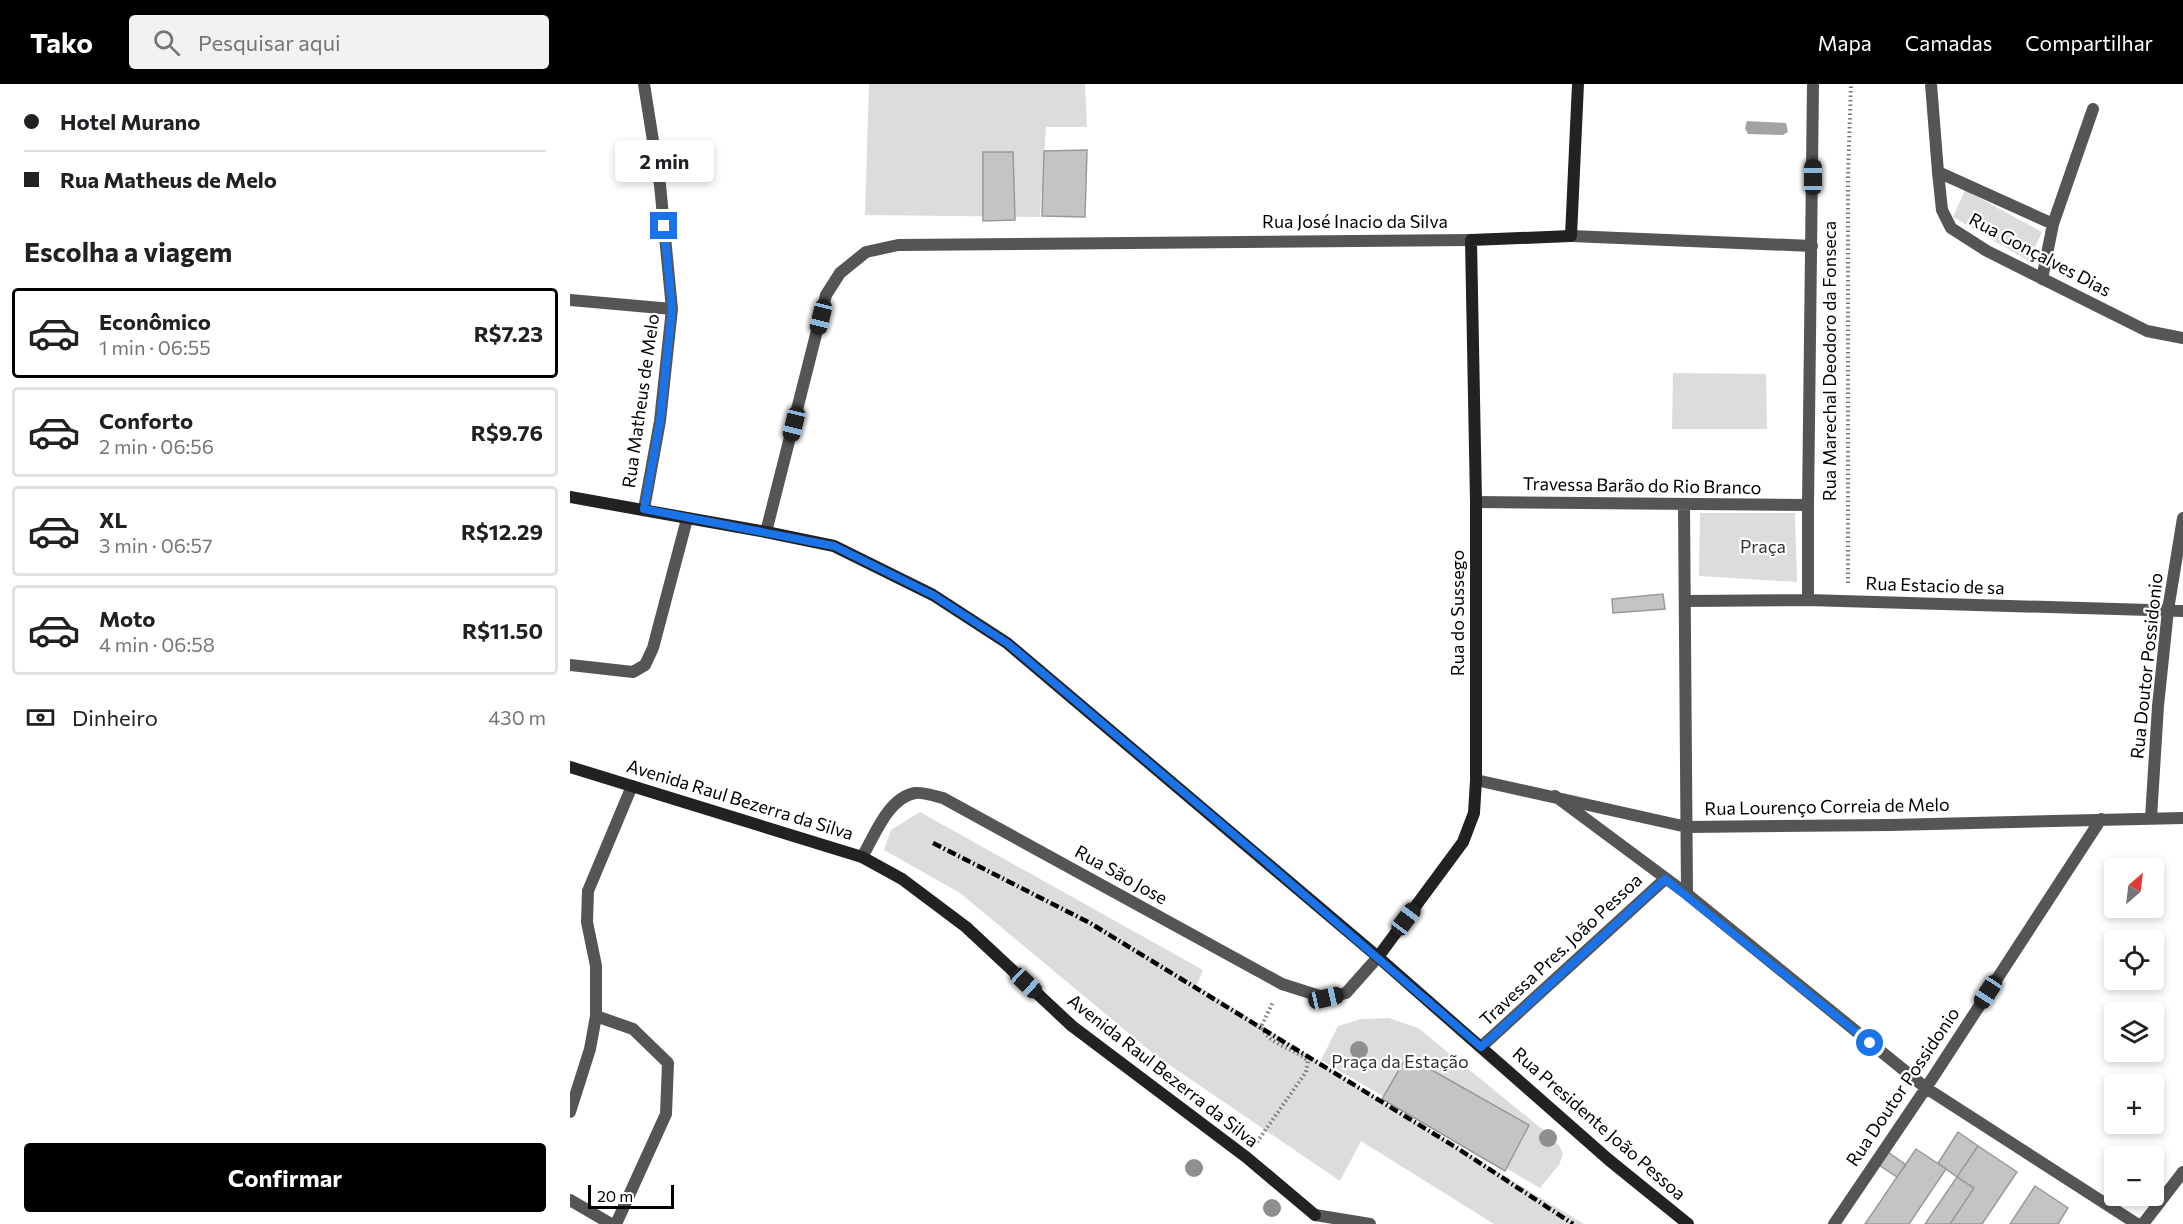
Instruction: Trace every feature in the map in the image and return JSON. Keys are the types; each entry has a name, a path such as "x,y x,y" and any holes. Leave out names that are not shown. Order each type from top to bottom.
{"street":[{"name":"Rua Matheus de Melo","path":"644,84 660,185 672,309 660,421 644,509"},
{"path":"1571,236 1578,84"},
{"name":"Rua Marechal Deodoro da Fonseca","path":"1808,600 1813,84"},
{"name":"Rua Gonçalves Dias","path":"1931,84 1942,210 1951,228 1987,251 2147,331 2183,338"},
{"path":"2042,279 2053,224 2093,109"},
{"path":"1938,172 2053,224"},
{"name":"Rua José Inacio da Silva","path":"766,532 826,295 840,273 866,252 898,245 1471,240 1571,236 1812,246"},
{"name":"Rua do Sussego","path":"1378,957 1463,842 1474,813 1476,502 1471,240"},
{"path":"570,300 672,309"},
{"name":"Rua Presidente João Pessoa","path":"570,496 834,546 933,595 1007,643 1378,957 1609,1160 1688,1224"},
{"name":"Travessa Barão do Rio Branco","path":"1476,502 1808,505"},
{"path":"1684,505 1687,894"},
{"name":"Rua Doutor Possidonio","path":"2151,818 2158,706 2168,610 2183,518"},
{"path":"570,665 633,672 645,665 653,648 687,519"},
{"name":"Rua Estacio de sa","path":"1685,601 1808,600 2183,612"},
{"name":"Avenida Raul Bezerra da Silva","path":"570,767 862,857 902,879 966,927 1072,1026 1246,1157 1319,1219 1370,1224"},
{"name":"Rua Lourenço Correia de Melo","path":"1476,780 1687,827 2183,818"},
{"path":"570,1112 590,1049 596,1016 596,966 587,922 588,891 632,786"},
{"name":"Rua São Jose","path":"862,857 898,800 917,793 943,798 1282,984 1326,998 1346,993 1378,957"},
{"path":"1555,796 1687,894 1926,1088 2137,1224"},
{"name":"Rua Doutor Possidonio","path":"1834,1224 1926,1088 2101,819"},
{"name":"Travessa Pres. João Pessoa","path":"1481,1047 1665,879"},
{"path":"596,1016 633,1029 668,1063 666,1114 616,1224"},
{"path":"2143,1224 2183,1172"},
{"path":"570,1200 611,1224"}],"path":[{"name":"Rua Marechal Deodoro da Fonseca","path":"1848,601 1848,177 1851,84"},
{"path":"1246,1157 1306,1072 1308,1061 1266,1037 1261,1028 1282,984"}],"green space":[{"path":"869,84 1085,84 1087,127 1046,127 1040,217 865,215"},
{"path":"1965,190 2042,232 2029,261 1953,217"},
{"path":"1673,373 1766,374 1767,429 1672,429"},
{"name":"Praça","path":"1700,513 1795,513 1797,582 1699,576"},
{"path":"920,812 1203,970 1197,985 1381,1101 1584,1224 1494,1224 1361,1141 1340,1181 1155,1055 960,893 884,850 891,830"},
{"name":"Praça da Estação","path":"1389,1018 1418,1028 1547,1133 1560,1147 1563,1154 1559,1165 1540,1188 1321,1060 1338,1026 1361,1019"}],"shaded area":[{"path":"1747,121 1786,123 1788,132 1783,135 1748,134 1745,128"}],"building":[{"path":"1087,150 1085,217 1042,216 1044,151"},
{"path":"983,152 1013,152 1015,220 983,221"},
{"path":"1663,594 1665,609 1613,613 1612,599"},
{"path":"1407,1056 1529,1125 1505,1171 1382,1099"},
{"path":"1958,1132 1978,1146 1957,1177 1938,1163"},
{"path":"1978,1146 2017,1172 1982,1224 1950,1224 1974,1188 1957,1177"},
{"path":"1916,1149 1946,1169 1909,1224 1865,1224"},
{"path":"1888,1152 1906,1165 1897,1177 1879,1165"},
{"path":"1957,1177 1974,1188 1950,1224 1925,1224"},
{"path":"2035,1186 2068,1208 2058,1224 2010,1224"}],"railway":[{"path":"933,843 1090,923 1457,1148 1573,1224"}],"route":[{"path":"664,226 672,309 660,421 644,509 834,546 933,595 1007,643 1481,1047 1665,879 1687,894 1870,1043"}]}
